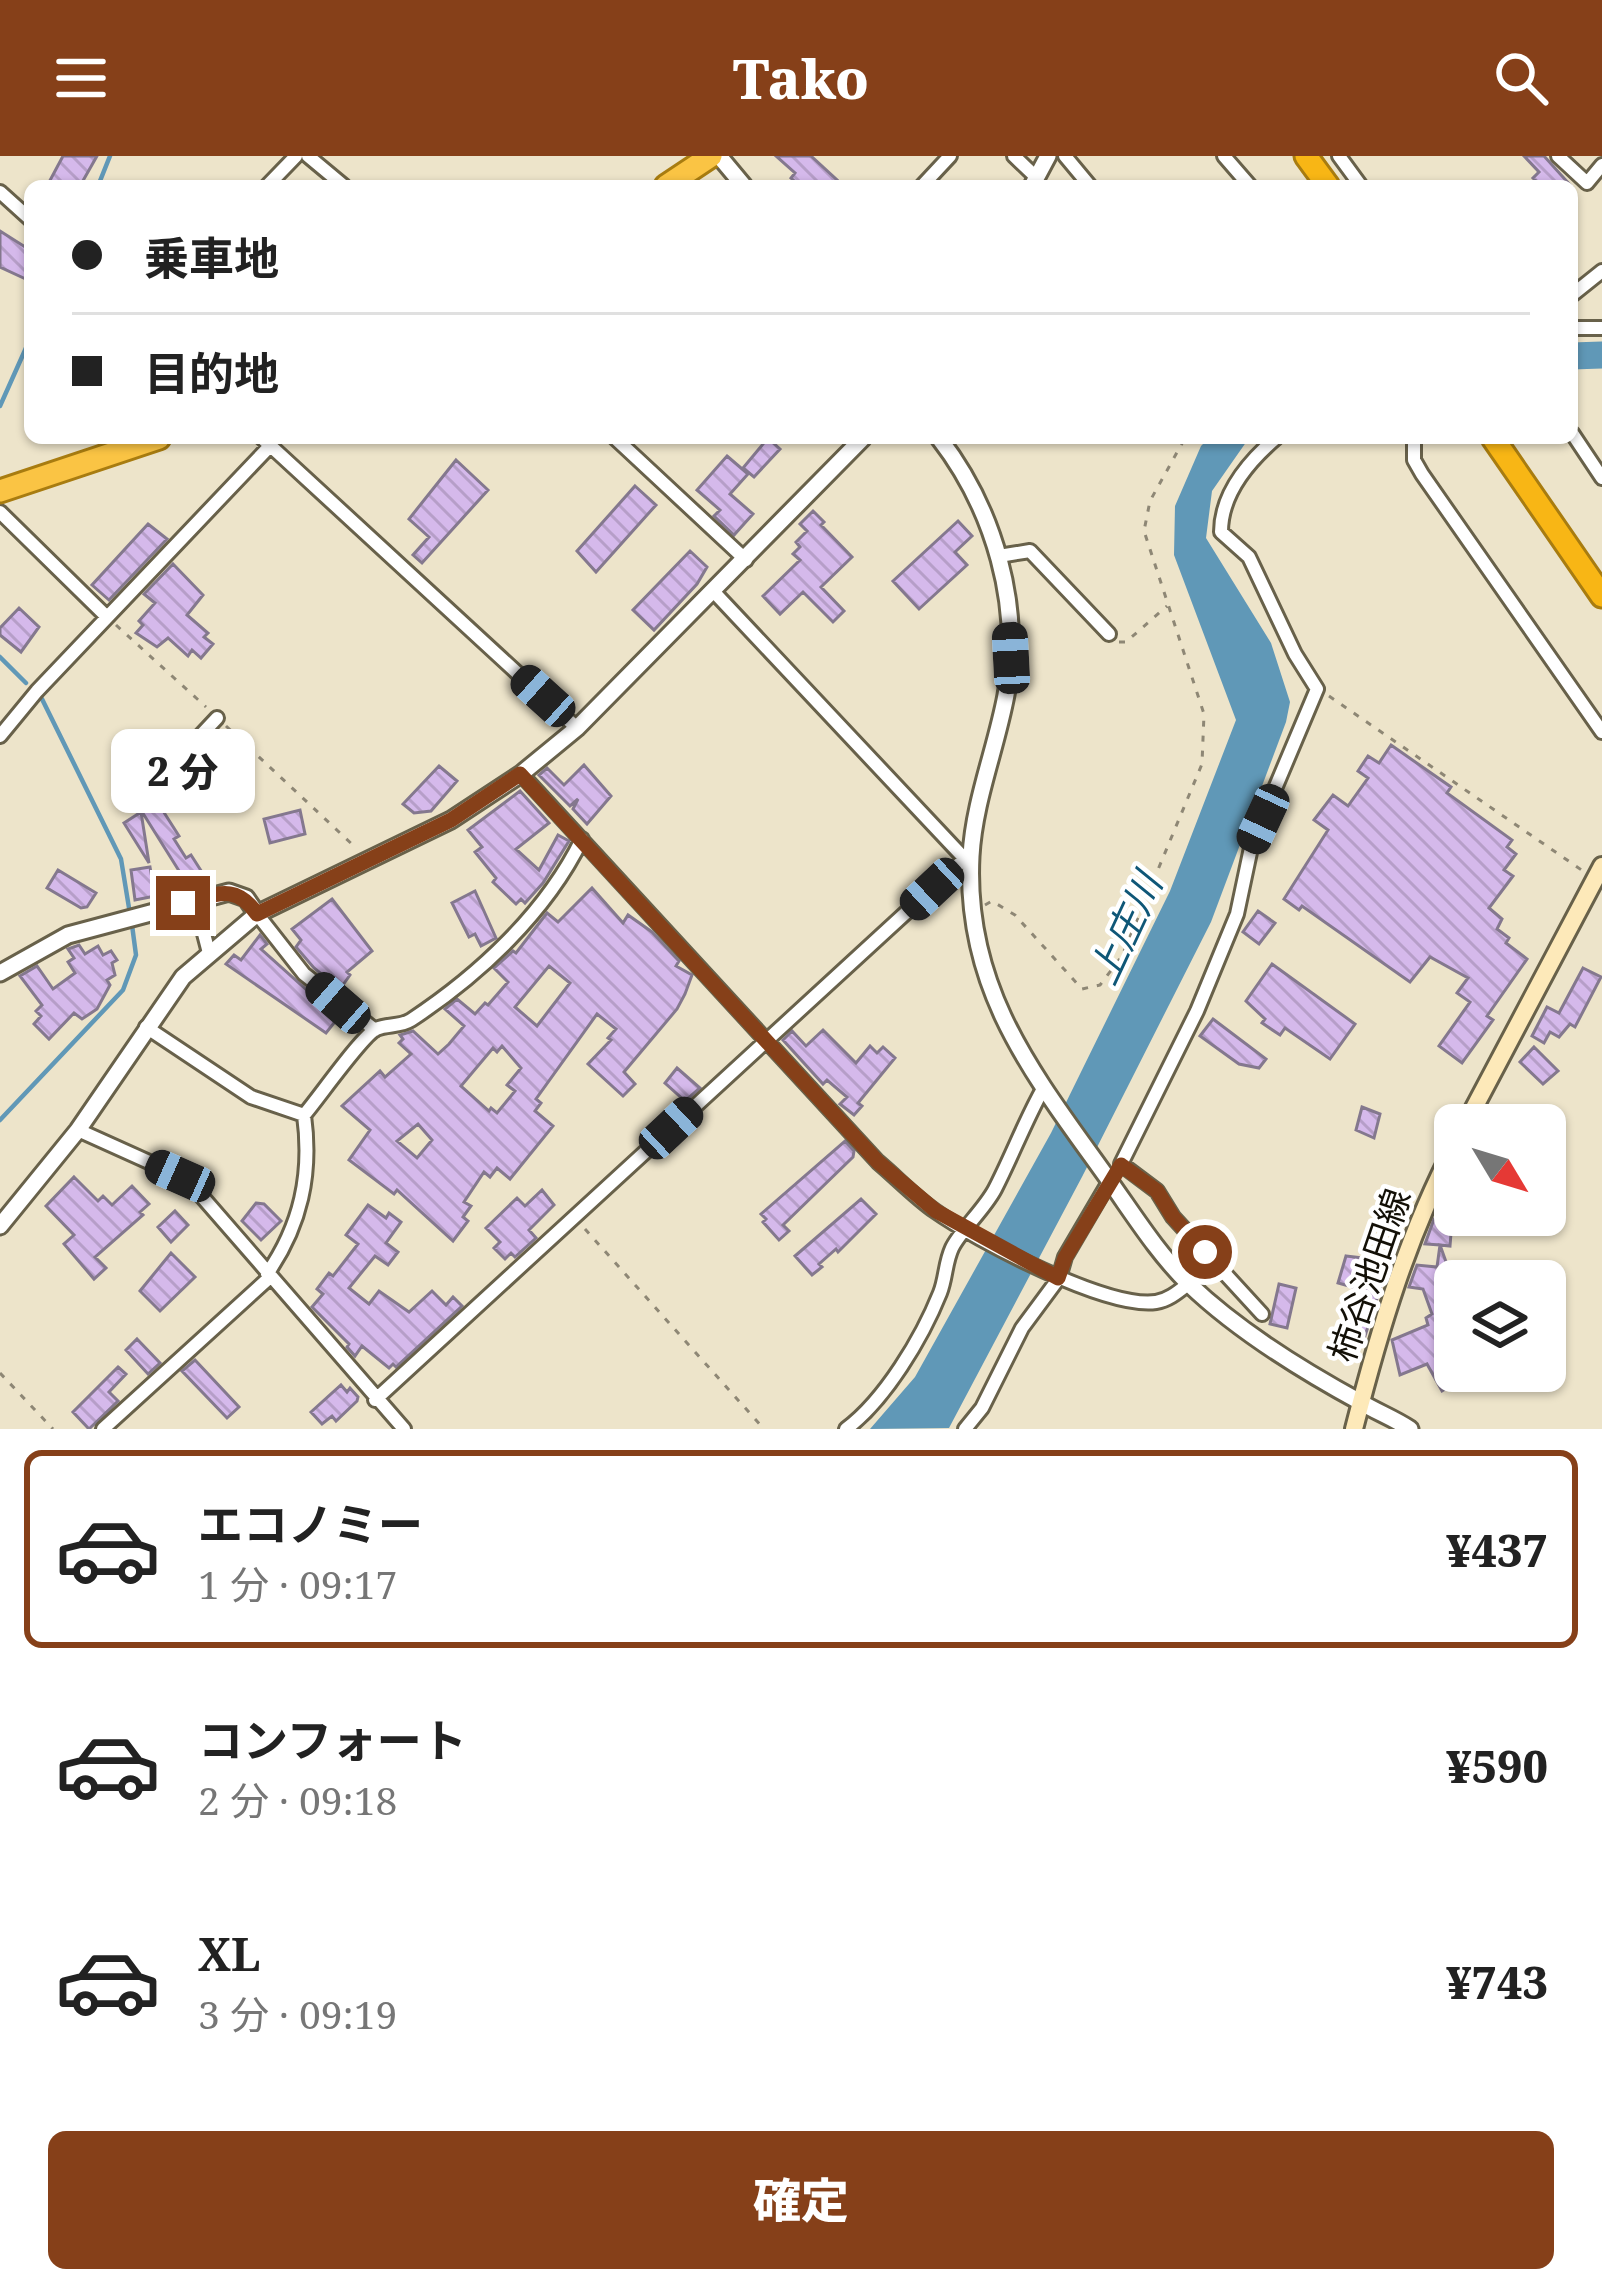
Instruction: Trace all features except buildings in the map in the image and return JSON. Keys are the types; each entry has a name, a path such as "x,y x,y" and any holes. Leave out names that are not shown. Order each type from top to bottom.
{"highway":[{"path":"676,180 715,156"},
{"path":"0,491 141,444"},
{"path":"1498,444 1602,569"},
{"path":"1511,444 1602,596"}],"main road":[{"path":"1476,1104 1598,872"},
{"name":"柿谷池田線","path":"1354,1429 1402,1265 1434,1185"}],"street":[{"path":"273,180 296,156"},
{"path":"308,156 337,180"},
{"path":"715,156 738,180"},
{"path":"928,180 950,156"},
{"path":"1014,156 1033,180"},
{"path":"1065,156 1085,180"},
{"path":"1558,156 1587,183 1602,166"},
{"path":"0,193 24,214"},
{"path":"1578,291 1602,271"},
{"path":"1578,442 1602,478"},
{"path":"0,736 264,444"},
{"path":"268,444 577,728"},
{"path":"621,444 746,560"},
{"path":"0,1226 78,1130 183,977 209,953 257,914 451,820 520,774 577,728 857,444"},
{"path":"943,444 978,502 998,556 1008,609 1011,658 968,856 973,912 994,999 1010,1037 1188,1284 1266,1344 1410,1429"},
{"path":"965,1429 982,1408 1022,1328 1121,1165 1197,1011 1237,914 1252,843 1317,688 1295,654 1250,557 1221,532 1221,514 1234,488 1269,444"},
{"path":"1415,444 1414,460 1422,474 1602,732"},
{"path":"0,512 107,617"},
{"path":"998,556 1030,551 1109,634"},
{"path":"713,592 968,856"},
{"path":"158,781 217,718"},
{"path":"520,774 878,1162 936,1211 1082,1288 1154,1303 1188,1284"},
{"path":"103,1429 268,1276 286,1245 302,1195 309,1156 304,1115 375,1030 406,1024 482,967 539,906 582,839"},
{"path":"375,1400 968,856"},
{"path":"3,968 68,934 229,892 246,898 304,974 375,1030"},
{"path":"183,903 201,922 209,953"},
{"path":"146,1027 251,1097 304,1115"},
{"path":"846,1429 882,1395 941,1289 954,1242 969,1229 994,1191 1043,1088"},
{"path":"78,1130 180,1176 198,1192 404,1429"},
{"path":"1121,1165 1157,1191 1173,1217 1262,1314"}],"path":[{"path":"973,912 992,902 1015,915 1082,988 1100,985 1122,956 1202,764 1204,714 1144,531 1150,501 1182,444"},
{"path":"1109,634 1126,642 1168,604"},
{"path":"107,617 334,825 368,862"},
{"path":"1317,688 1598,872"},
{"path":"574,1217 764,1429"},
{"path":"0,1373 53,1429"}],"water":[{"path":"1245,444 1212,491 1206,538 1271,643 1290,702 1286,722 1211,922 949,1428 870,1429 915,1377 1051,1133 1170,891 1236,720 1174,555 1175,506 1201,446"}],"waterway":[{"path":"100,180 110,156"},
{"path":"0,406 24,352"},
{"name":"上庄川","path":"1578,356 1602,355"},
{"path":"0,657 26,683"},
{"path":"42,699 121,859 130,914"},
{"path":"0,1120 123,990 136,955 132,925"}],"route":[{"path":"183,903 229,892 246,898 257,914 451,820 520,774 878,1162 936,1211 1058,1278 1065,1258 1121,1165 1157,1191 1205,1252"}]}
